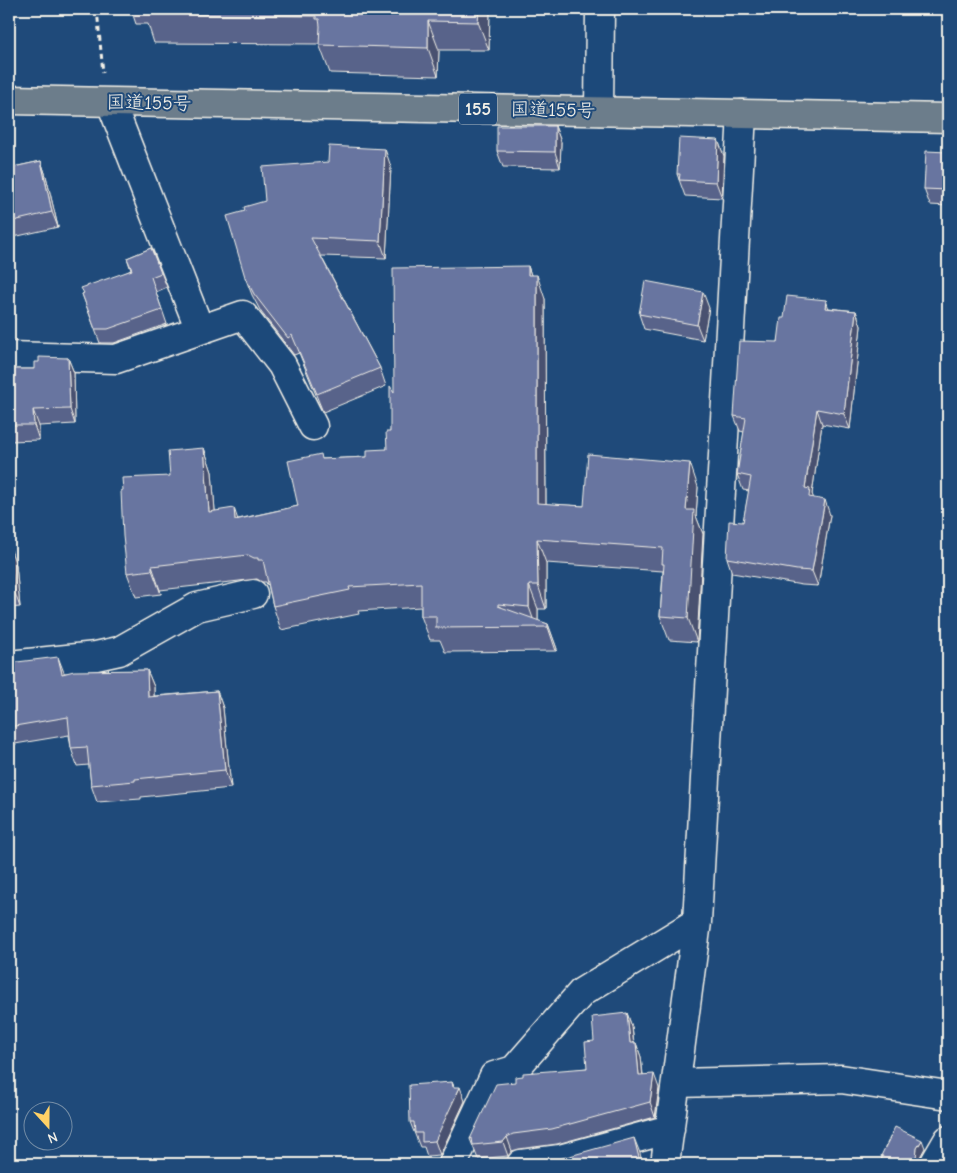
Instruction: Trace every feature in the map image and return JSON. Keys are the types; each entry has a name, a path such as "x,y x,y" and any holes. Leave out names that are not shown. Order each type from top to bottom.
{"highway":[{"name":"国道155号","path":"9,100 107,91 599,111 948,118"}],"street":[{"path":"599,111 600,9"},
{"path":"107,91 200,330"},
{"path":"665,1164 697,922 742,114"},
{"path":"9,356 116,359 243,315 282,365 313,426"},
{"path":"9,665 96,656 119,651 197,607 253,594"},
{"path":"453,1164 494,1076 514,1070 582,992 697,922"},
{"path":"676,1083 841,1079 948,1095"},
{"path":"521,1164 560,1159 670,1129"},
{"path":"934,1164 948,1140"}],"path":[{"path":"97,9 107,91"}],"building":[{"path":"144,9 479,9 478,22 428,21 428,48 319,45 320,26 319,19 316,19 316,16 144,14"},
{"path":"497,126 555,126 555,152 497,151"},
{"path":"679,138 718,140 716,182 679,180 680,174 677,174"},
{"path":"329,146 385,149 380,241 311,238 380,368 317,394 292,335 288,338 254,294 245,277 227,216 245,211 244,207 265,201 262,167 328,162"},
{"path":"926,151 948,152 948,190 924,189"},
{"path":"41,161 52,212 9,222 9,168"},
{"path":"151,248 161,273 151,277 162,310 108,329 95,329 81,288 132,270 127,258"},
{"path":"528,266 528,275 537,275 537,503 584,506 588,454 690,463 686,510 694,510 688,618 660,616 664,564 662,564 663,548 537,539 538,585 529,585 529,607 498,604 498,606 548,624 548,627 436,628 436,616 421,616 421,583 349,587 350,590 273,606 263,560 258,560 258,558 248,555 152,566 152,570 127,573 123,536 122,478 170,476 168,451 204,448 209,512 234,508 235,520 298,506 288,461 321,454 322,459 367,457 367,450 387,449 386,432 390,432 390,386 394,392 393,268"},
{"path":"645,281 703,292 697,325 639,314"},
{"path":"787,296 826,300 825,308 856,311 844,414 817,409 805,488 810,489 809,497 825,500 812,571 727,558 729,521 743,522 751,477 737,474 746,418 734,416 739,341 778,342 781,318 784,318"},
{"path":"39,357 68,358 70,409 33,410 34,425 9,425 9,369 34,369 34,362 39,362"},
{"path":"9,547 13,588 9,588"},
{"path":"58,657 62,674 74,671 147,670 148,697 217,691 225,770 91,785 87,747 71,748 68,717 9,727 9,663"},
{"path":"627,1013 630,1043 636,1043 639,1075 654,1074 650,1102 552,1129 513,1134 503,1142 473,1145 472,1138 470,1139 496,1084 515,1082 515,1077 523,1076 523,1073 587,1068 585,1042 594,1041 592,1017"},
{"path":"452,1082 453,1087 460,1087 435,1141 422,1142 422,1133 415,1133 414,1122 410,1122 409,1085"},
{"path":"895,1127 922,1140 917,1148 913,1164 891,1164 881,1160 883,1156 881,1156"},
{"path":"634,1138 640,1162 655,1164 532,1164 559,1159"}]}
